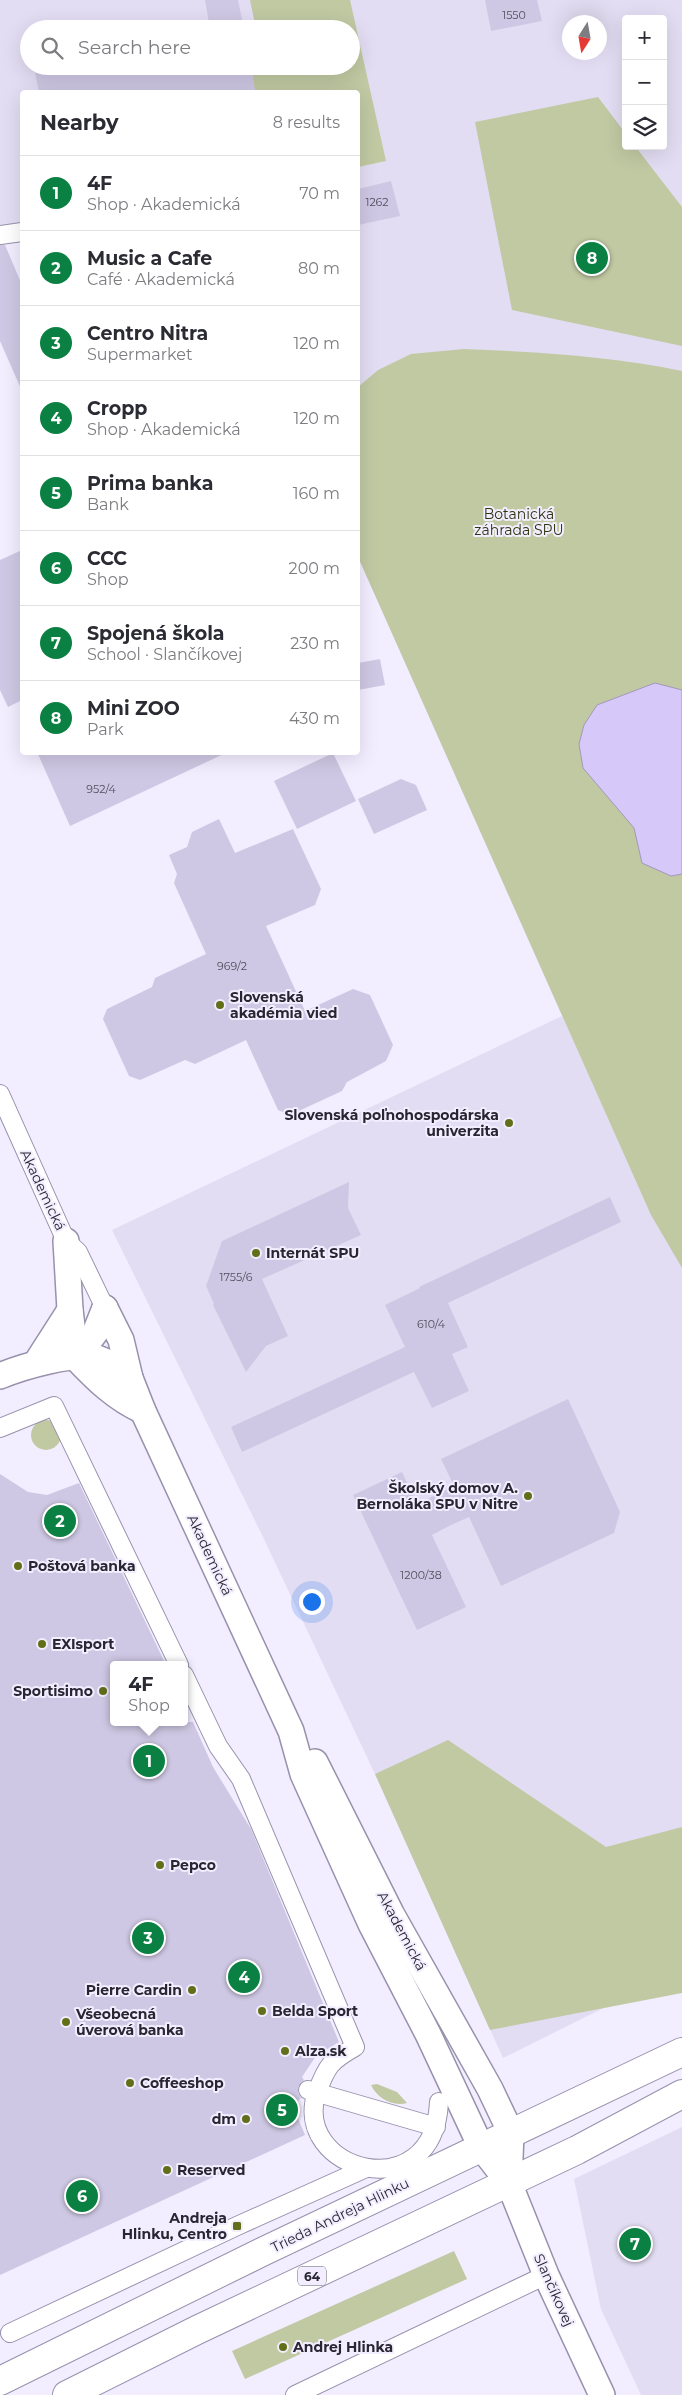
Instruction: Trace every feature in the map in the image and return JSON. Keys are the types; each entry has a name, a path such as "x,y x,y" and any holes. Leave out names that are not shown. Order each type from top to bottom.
{"main road":[{"name":"Trieda Andreja Hlinku","path":"0,2381 682,2052"},
{"name":"64","path":"68,2395 197,2330 577,2150 682,2094"},
{"path":"0,2388 3,2395"}],"street":[{"path":"0,235 20,232"},
{"name":"Akademická","path":"0,1094 66,1241 78,1252 121,1340 130,1378 143,1411 290,1731 303,1774 371,1924 428,2034 482,2147 509,2183"},
{"path":"66,1241 70,1310 76,1358 104,1388 123,1402 143,1411"},
{"path":"76,1358 95,1332 105,1308"},
{"path":"36,1363 70,1310"},
{"path":"0,1376 36,1363 96,1357 120,1370 130,1378"},
{"path":"0,1428 54,1406 177,1661"},
{"path":"188,1683 218,1746 240,1779 355,2047 338,2056 325,2070 312,2091 320,2136 334,2154 364,2169 385,2170 408,2161 424,2148 436,2127 439,2102"},
{"name":"Akademická","path":"290,1731 313,1759 392,1915 490,2089 511,2133"},
{"path":"312,2091 436,2127"},
{"path":"509,2183 511,2133"},
{"path":"10,2333 237,2226 364,2169"},
{"name":"Slančíkovej","path":"509,2183 546,2275 602,2395"},
{"path":"295,2395 546,2275"}],"shaded area":[{"name":"Slovenská poľnohospodárska univerzita","path":"0,0 682,0 682,1969 503,2058 375,1774 263,1537 112,1230 562,1016 360,562 360,90 20,90 20,232 0,233"},
{"path":"655,683 682,690 682,874 671,876 642,863 634,828 583,768 579,744 584,725 597,705"},
{"path":"682,2127 682,2395 641,2395 601,2309 574,2179"}],"green space":[{"path":"250,0 350,0 354,20 254,20"},
{"path":"360,45 386,161 360,167 360,90 255,90 252,75 360,75"},
{"path":"598,97 622,129 622,150 638,150 682,207 682,346 512,310 475,122"},
{"name":"Botanická záhrada SPU","path":"464,349 546,353 601,358 682,371 682,1268 651,1215 360,561 360,385 378,370 411,354"},
{"path":"46,1420 52,1421 60,1429 60,1441 52,1449 46,1450 40,1449 32,1441 31,1435 32,1429 40,1421"},
{"path":"448,1740 606,1847 682,1827 682,1993 490,2030 375,1774"},
{"path":"377,2084 397,2092 407,2103 396,2104 381,2097 371,2085"},
{"path":"454,2251 467,2279 245,2379 232,2351"}],"building":[{"path":"205,0 238,0 242,20 208,20"},
{"path":"485,0 537,0 542,21 491,31"},
{"path":"35,75 252,75 255,90 39,90"},
{"path":"391,181 400,216 360,225 360,189"},
{"path":"0,245 5,245 20,280 20,386 0,341"},
{"path":"20,551 20,701 8,707 0,690 0,560"},
{"path":"380,659 385,685 360,690 360,663"},
{"path":"38,755 222,755 70,826"},
{"path":"329,755 334,755 356,801 297,829 274,781"},
{"path":"401,779 416,785 427,810 374,834 358,799"},
{"path":"219,819 235,853 293,829 321,889 315,905 266,926 305,1011 353,989 370,995 393,1045 386,1061 347,1082 342,1091 290,1115 278,1110 246,1040 195,1064 185,1060 140,1080 129,1076 103,1019 107,1009 152,987 155,978 206,954 174,883 177,874 169,855 187,847 192,832"},
{"path":"349,1182 348,1208 361,1235 262,1279 288,1336 266,1346 246,1372 213,1305 206,1286 222,1241"},
{"path":"610,1197 621,1222 448,1303 468,1347 452,1354 469,1391 432,1408 414,1372 242,1452 231,1427 405,1347 385,1305 419,1287"},
{"path":"568,1399 620,1512 614,1533 501,1586 469,1517 451,1525 432,1535 466,1607 417,1630 353,1495 402,1472 417,1504 454,1486 441,1459"},
{"path":"0,1474 28,1492 47,1495 79,1483 164,1661 110,1661 110,1726 188,1726 188,1722 193,1722 213,1767 251,1829 339,2042 316,2056 302,2077 304,2080 298,2087 298,2093 301,2098 297,2102 297,2116 305,2135 0,2275"}],"place":[{"name":"Mini ZOO","path":"592,258"},
{"name":"Slovenská akadémia vied","path":"220,1005"},
{"name":"Slovenská poľnohospodárska univerzita","path":"509,1123"},
{"name":"Internát SPU","path":"256,1253"},
{"name":"Školský domov A. Bernoláka SPU v Nitre","path":"528,1496"},
{"name":"Music a Cafe","path":"60,1521"},
{"name":"Poštová banka","path":"18,1566"},
{"name":"EXIsport","path":"42,1644"},
{"name":"Sportisimo","path":"103,1691"},
{"name":"4F","path":"149,1761"},
{"name":"Pepco","path":"160,1865"},
{"name":"Centro Nitra","path":"148,1938"},
{"name":"Cropp","path":"244,1977"},
{"name":"Pierre Cardin","path":"192,1990"},
{"name":"Belda Sport","path":"262,2011"},
{"name":"Všeobecná úverová banka","path":"66,2022"},
{"name":"Alza.sk","path":"285,2051"},
{"name":"Coffeeshop","path":"130,2083"},
{"name":"Prima banka","path":"282,2110"},
{"name":"dm","path":"246,2119"},
{"name":"Reserved","path":"167,2170"},
{"name":"CCC","path":"82,2196"},
{"name":"Andreja Hlinku, Centro","path":"237,2226"},
{"name":"Spojená škola","path":"635,2244"},
{"name":"Andrej Hlinka","path":"283,2347"}]}
